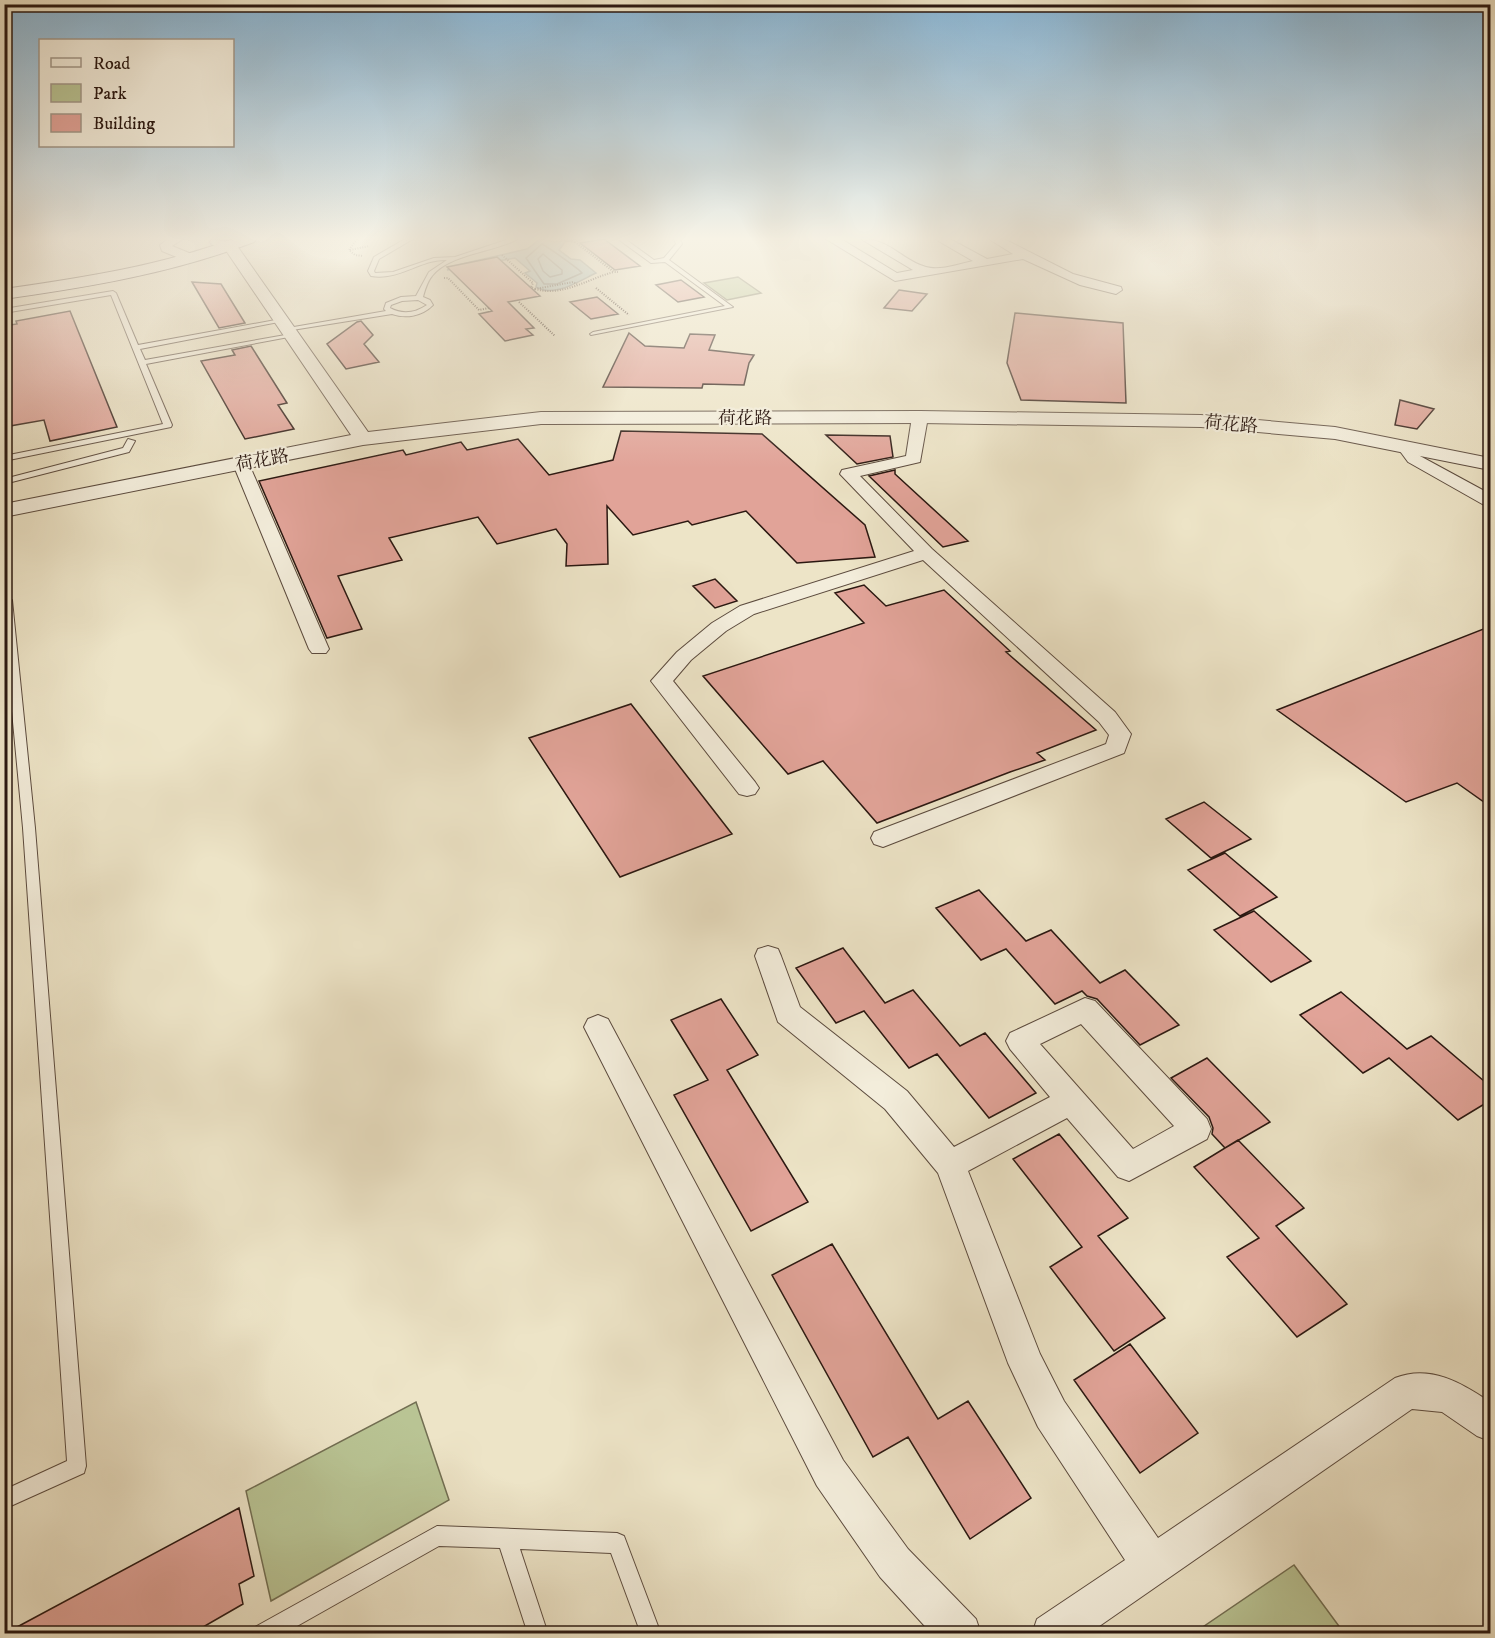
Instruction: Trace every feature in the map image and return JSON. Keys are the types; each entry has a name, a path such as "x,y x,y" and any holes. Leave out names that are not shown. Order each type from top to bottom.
{"street":[{"path":"276,315 363,439"},
{"path":"883,838 1116,748 1120,734 1107,717 926,553 848,474 914,459 920,417"},
{"name":"荷花路","path":"4,512 363,439 541,418 920,417 1201,421 1335,433 1491,464"},
{"path":"1405,447 1414,459 1491,501"},
{"path":"241,464 319,649"},
{"path":"747,788 662,681 684,656 719,627 747,610 926,553"},
{"path":"768,956 788,1014 896,1100 950,1165 1026,1363 1050,1414 1152,1565"},
{"path":"1085,1009 1196,1129 1129,1167 1071,1101 1020,1041 1085,1009"},
{"path":"598,1027 831,1473 894,1563 961,1634"},
{"path":"950,1165 1071,1101"},
{"path":"1052,1634 1408,1391 1448,1395 1491,1423"}],"lane":[{"path":"4,459 168,425 122,315"},
{"path":"142,363 286,329 356,315"},
{"path":"593,334 688,315"},
{"path":"136,348 286,329"},
{"path":"4,482 126,450 131,441"},
{"path":"4,601 7,600 29,828 76,1466 4,1500"},
{"path":"262,1634 437,1536 618,1543 651,1634"},
{"path":"506,1538 538,1634"}],"path":[{"path":"533,315 555,336"},
{"path":"629,315 641,325"}],"green space":[{"path":"416,1402 449,1500 271,1601 246,1491"},
{"path":"1294,1565 1344,1633 1194,1633"}],"building":[{"path":"46,315 72,315 117,427 50,441 44,420 4,427 4,326 17,324 16,321"},
{"path":"212,315 240,315 245,323 219,328"},
{"path":"480,315 521,315 534,328 526,329 533,335 505,341"},
{"path":"587,315 610,315 591,319"},
{"path":"1015,315 1041,315 1123,323 1126,403 1021,400 1007,363"},
{"path":"361,321 373,335 364,344 379,362 346,369 327,344"},
{"path":"629,333 645,346 684,348 690,334 715,335 709,350 754,355 749,363 744,385 703,384 702,388 603,387"},
{"path":"251,346 287,403 278,405 294,429 245,439 201,361 235,355 232,350"},
{"path":"1400,400 1434,409 1417,429 1395,425"},
{"path":"621,431 762,434 865,525 875,557 797,563 746,511 692,525 688,521 633,535 607,506 608,564 566,566 567,544 556,529 497,544 478,517 389,538 402,560 338,576 362,629 327,638 259,481 403,450 406,455 461,442 467,450 518,439 549,475 613,460"},
{"path":"826,435 890,436 893,457 857,464"},
{"path":"895,470 895,474 968,541 943,547 869,476"},
{"path":"715,579 737,601 715,608 693,586"},
{"path":"864,585 886,606 944,590 1010,651 1006,652 1096,730 1037,753 1045,760 877,823 823,761 788,774 703,676 864,623 835,593"},
{"path":"1491,626 1491,807 1457,783 1406,802 1277,710"},
{"path":"631,704 732,834 620,877 529,738"},
{"path":"1204,802 1251,839 1211,858 1166,819"},
{"path":"1225,853 1277,897 1240,916 1188,870"},
{"path":"979,890 1026,941 1051,930 1100,983 1125,970 1179,1025 1140,1045 1097,999 1087,996 1082,991 1055,1004 1006,949 981,960 936,908"},
{"path":"1254,911 1311,961 1271,982 1214,930"},
{"path":"843,948 885,1003 913,990 960,1046 985,1033 1036,1093 989,1118 937,1054 909,1068 864,1011 836,1023 796,968"},
{"path":"1341,992 1407,1049 1431,1036 1491,1087 1491,1100 1458,1120 1389,1058 1363,1073 1300,1015"},
{"path":"721,999 758,1055 727,1070 808,1202 751,1231 674,1095 708,1080 671,1020"},
{"path":"1207,1058 1270,1122 1225,1148 1212,1134 1213,1128 1209,1117 1171,1078"},
{"path":"1059,1134 1128,1218 1098,1236 1165,1318 1114,1351 1050,1267 1082,1247 1013,1159"},
{"path":"1238,1140 1304,1208 1276,1226 1347,1304 1297,1337 1227,1257 1259,1238 1194,1167"},
{"path":"832,1244 938,1419 968,1401 1031,1498 970,1539 908,1437 873,1457 772,1275"},
{"path":"1130,1344 1198,1433 1140,1473 1074,1380"},
{"path":"239,1508 254,1576 239,1584 243,1604 191,1634 4,1634"}]}
